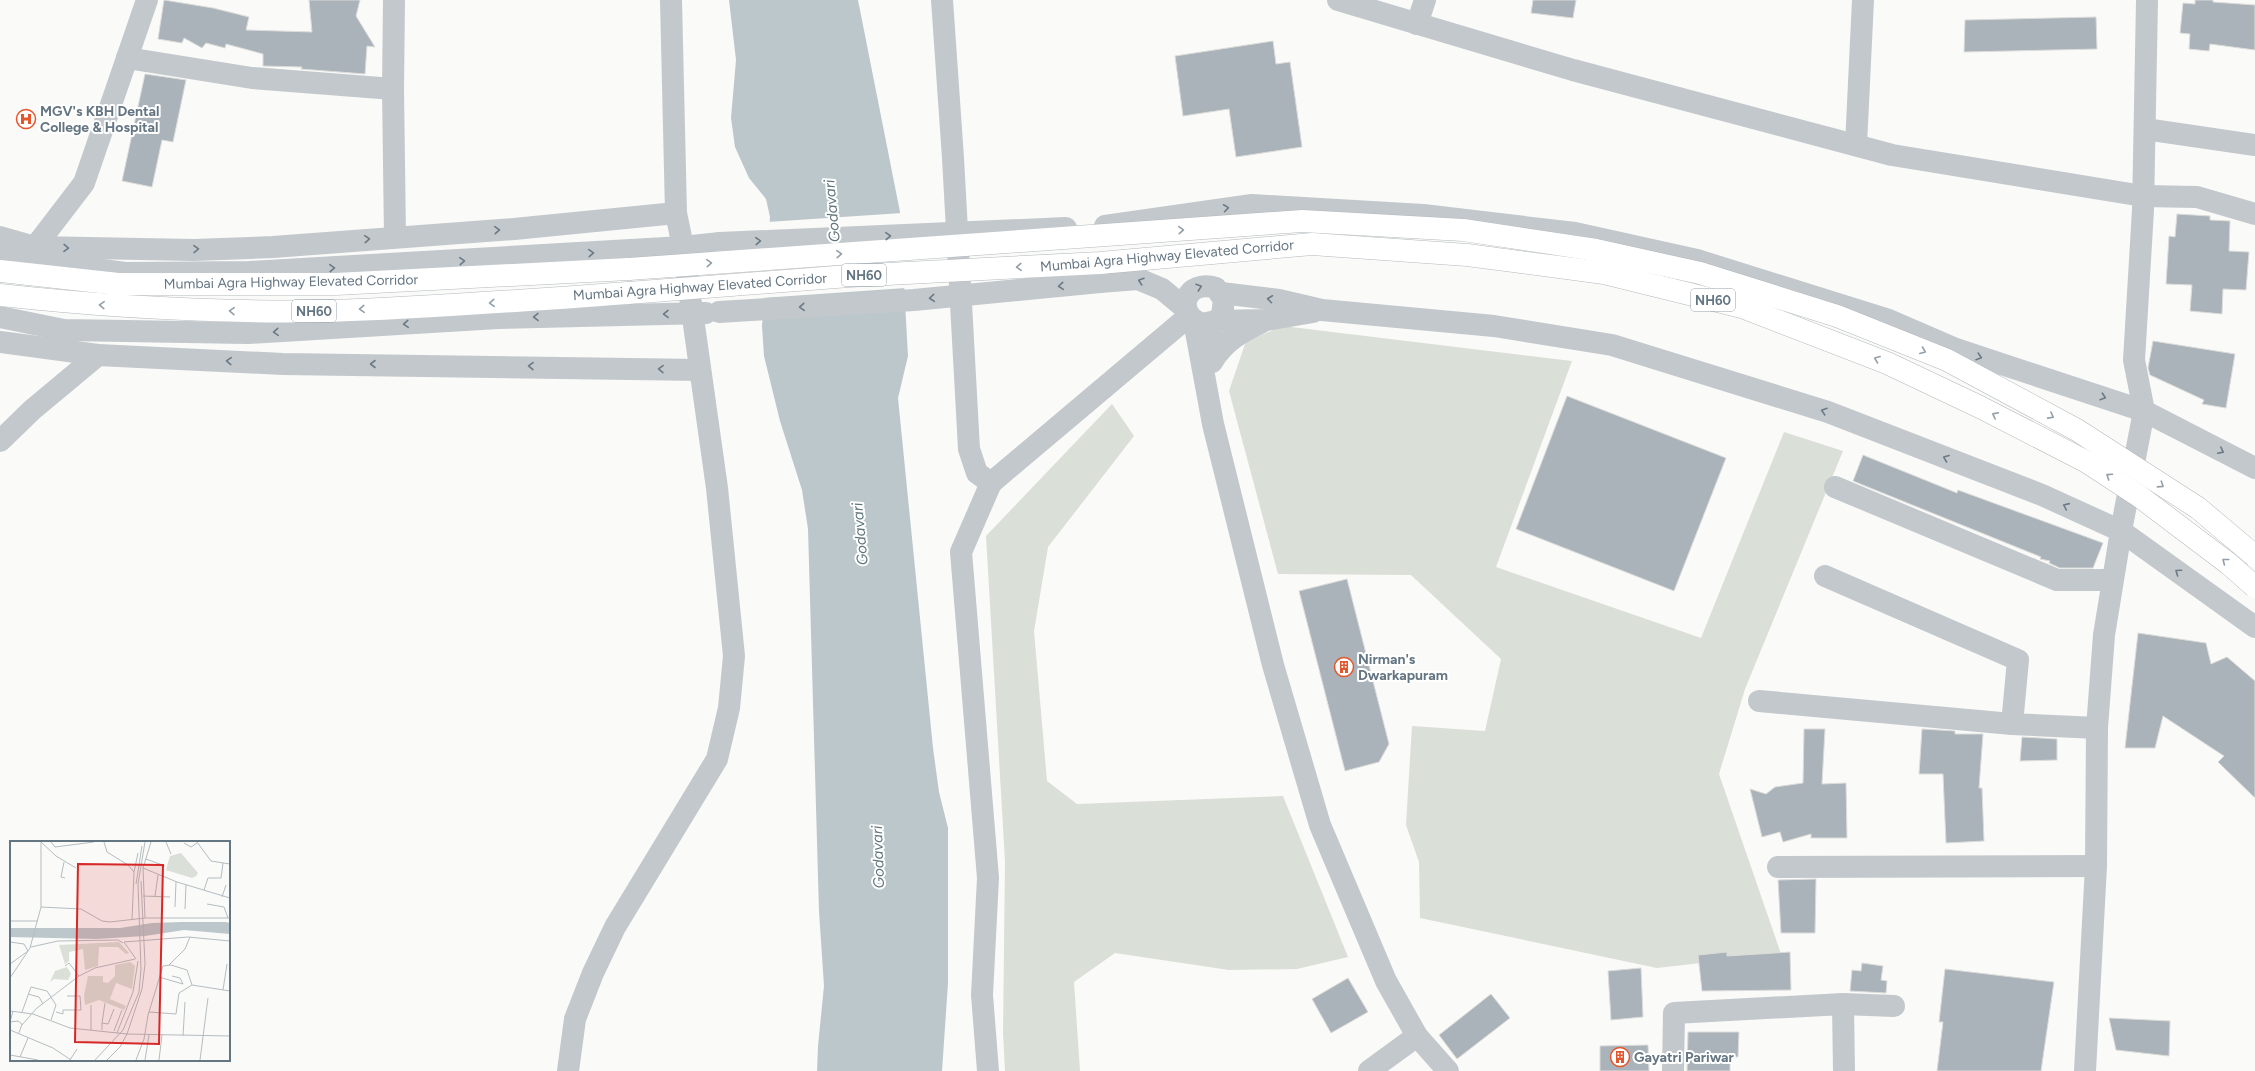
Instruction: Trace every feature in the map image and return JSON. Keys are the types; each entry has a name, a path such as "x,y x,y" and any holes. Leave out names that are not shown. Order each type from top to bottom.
{"highway":[{"name":"Mumbai Agra Highway Elevated Corridor","path":"0,271 118,284 336,284 636,268 1302,221 1463,230 1596,250 1700,273 1837,316 1940,357 2077,430 2198,508 2255,556"},
{"name":"Mumbai Agra Highway Elevated Corridor","path":"0,295 94,305 248,311 329,311 491,303 849,276 1100,263 1312,244 1467,255 1589,271 1742,307 1887,363 2087,462 2139,496 2229,564 2255,586"}],"street":[{"path":"35,247 84,183 147,0"},
{"path":"394,0 393,89 395,237"},
{"path":"568,1071 575,1019 593,973 615,927 717,759 729,708 734,656 717,488 683,247 676,213 671,0"},
{"path":"942,0 953,158 969,449 977,473 991,483"},
{"path":"1338,0 1573,70 1892,155 2143,196 2197,197 2255,214"},
{"path":"1417,24 1425,0"},
{"path":"1856,145 1863,0"},
{"path":"2085,1071 2096,866 2097,728 2104,635 2120,531 2144,411 2134,360 2143,196 2148,0"},
{"path":"127,58 252,78 393,89"},
{"path":"2145,129 2255,145"},
{"path":"0,256 125,273 249,272 683,247 720,243 1105,226 1252,205 1423,214 1575,233 1697,260 1890,320 1956,349 2144,411 2255,468"},
{"path":"0,238 35,247 194,250 514,229 676,213"},
{"path":"0,317 64,330 248,333 498,318 719,312 914,300 1138,279 1162,290 1202,324 1216,321 1266,320 1322,310"},
{"path":"1216,355 1216,321 1222,315 1224,308 1221,293 1216,288 1208,285 1194,288 1186,301 1206,389 1212,424 1273,665 1320,825 1386,981 1417,1036 1448,1071"},
{"path":"1221,293 1279,300 1322,310 1494,326 1612,345 1828,412 2042,495 2120,531 2255,627"},
{"path":"988,1071 982,995 988,878 961,552 991,483 1190,315"},
{"path":"1206,389 1209,367 1219,350 1239,333 1266,320"},
{"path":"0,342 98,355 283,364 700,370"},
{"path":"0,441 32,410 98,355"},
{"path":"1834,486 2057,580 2112,580"},
{"path":"1825,576 2018,660 2012,724"},
{"path":"1759,701 2012,724 2097,728"},
{"path":"1778,867 2096,866"},
{"path":"1843,1004 1844,1071"},
{"path":"1672,1071 1674,1014 1843,1004 1894,1006"},
{"path":"1369,1071 1417,1036"}],"shaded area":[{"path":"1283,326 1572,361 1496,567 1701,638 1784,432 1843,451 1745,689 1719,774 1781,954 1657,968 1420,918 1419,862 1406,825 1412,726 1485,731 1501,659 1411,575 1278,574 1229,391 1246,341"},
{"path":"1112,404 1134,436 1048,547 1034,631 1047,781 1077,804 1283,796 1348,957 1297,969 1229,970 1115,953 1074,982 1080,1071 1005,1071 1003,1033 1005,861 986,536"}],"water":[{"name":"Godavari","path":"729,0 858,0 900,212 908,356 898,398 933,748 939,792 948,828 948,983 942,1071 817,1071 824,986 819,911 808,529 802,490 780,421 764,356 762,326 770,217 766,199 749,178 735,147 731,118 736,60"}],"pier":[{"path":"902,213 906,288 762,298 767,222"}],"building":[{"path":"164,0 213,8 249,17 246,30 312,32 309,0 360,0 356,16 375,47 367,46 365,74 301,69 302,67 263,66 263,54 226,44 225,48 206,43 202,48 184,38 182,43 158,39"},
{"path":"1533,0 1576,0 1573,18 1531,13"},
{"path":"2195,0 2213,0 2213,2 2255,5 2255,50 2210,44 2209,51 2189,49 2190,34 2180,33 2183,3 2195,4"},
{"path":"2096,17 2097,49 1964,52 1965,20"},
{"path":"1273,41 1276,64 1290,62 1302,147 1236,157 1229,109 1183,116 1175,56"},
{"path":"145,74 186,80 173,142 162,140 152,187 122,181"},
{"path":"2177,214 2210,216 2210,220 2230,221 2229,251 2249,252 2246,290 2223,289 2222,314 2190,311 2192,285 2166,284 2169,236 2175,237"},
{"path":"2153,341 2235,354 2226,408 2202,404 2204,400 2150,375 2148,368"},
{"path":"1567,396 1726,458 1674,591 1516,529"},
{"path":"1863,455 1957,493 1958,490 2103,543 2093,568 2060,568 2049,563 2050,561 2040,559 2041,557 1853,481"},
{"name":"Nirman's Dwarkapuram","path":"1347,579 1389,744 1379,762 1345,771 1299,591"},
{"path":"2138,633 2206,643 2211,664 2227,657 2255,681 2255,798 2218,762 2224,756 2163,716 2155,748 2125,748"},
{"path":"1804,729 1825,729 1822,784 1846,783 1847,838 1811,838 1811,834 1783,842 1780,832 1762,837 1750,789 1766,794 1775,787 1803,783"},
{"path":"1922,729 1955,731 1955,734 1983,734 1979,788 1982,788 1984,841 1946,843 1943,774 1919,774"},
{"path":"2022,737 2057,739 2057,760 2020,761"},
{"path":"1816,879 1815,933 1781,933 1778,880"},
{"path":"1727,952 1727,956 1790,952 1791,990 1702,991 1698,955"},
{"path":"1862,963 1883,966 1881,980 1887,981 1886,993 1850,991 1852,970 1861,971"},
{"path":"1641,968 1643,1017 1611,1020 1608,971"},
{"path":"1945,969 2054,982 2041,1071 1937,1071 1943,1022 1939,1022"},
{"path":"1348,978 1368,1012 1331,1033 1312,999"},
{"path":"1491,994 1510,1018 1457,1059 1439,1035"},
{"path":"2109,1018 2170,1021 2169,1056 2116,1050"},
{"path":"1688,1032 1739,1032 1738,1057 1730,1057 1730,1071 1687,1071"},
{"name":"Gayatri Pariwar","path":"1648,1045 1649,1071 1600,1071 1600,1046"}],"place":[{"name":"MGV's KBH Dental College & Hospital","path":"26,119"},
{"name":"Nirman's Dwarkapuram","path":"1344,667"},
{"name":"Gayatri Pariwar","path":"1620,1057"}]}
